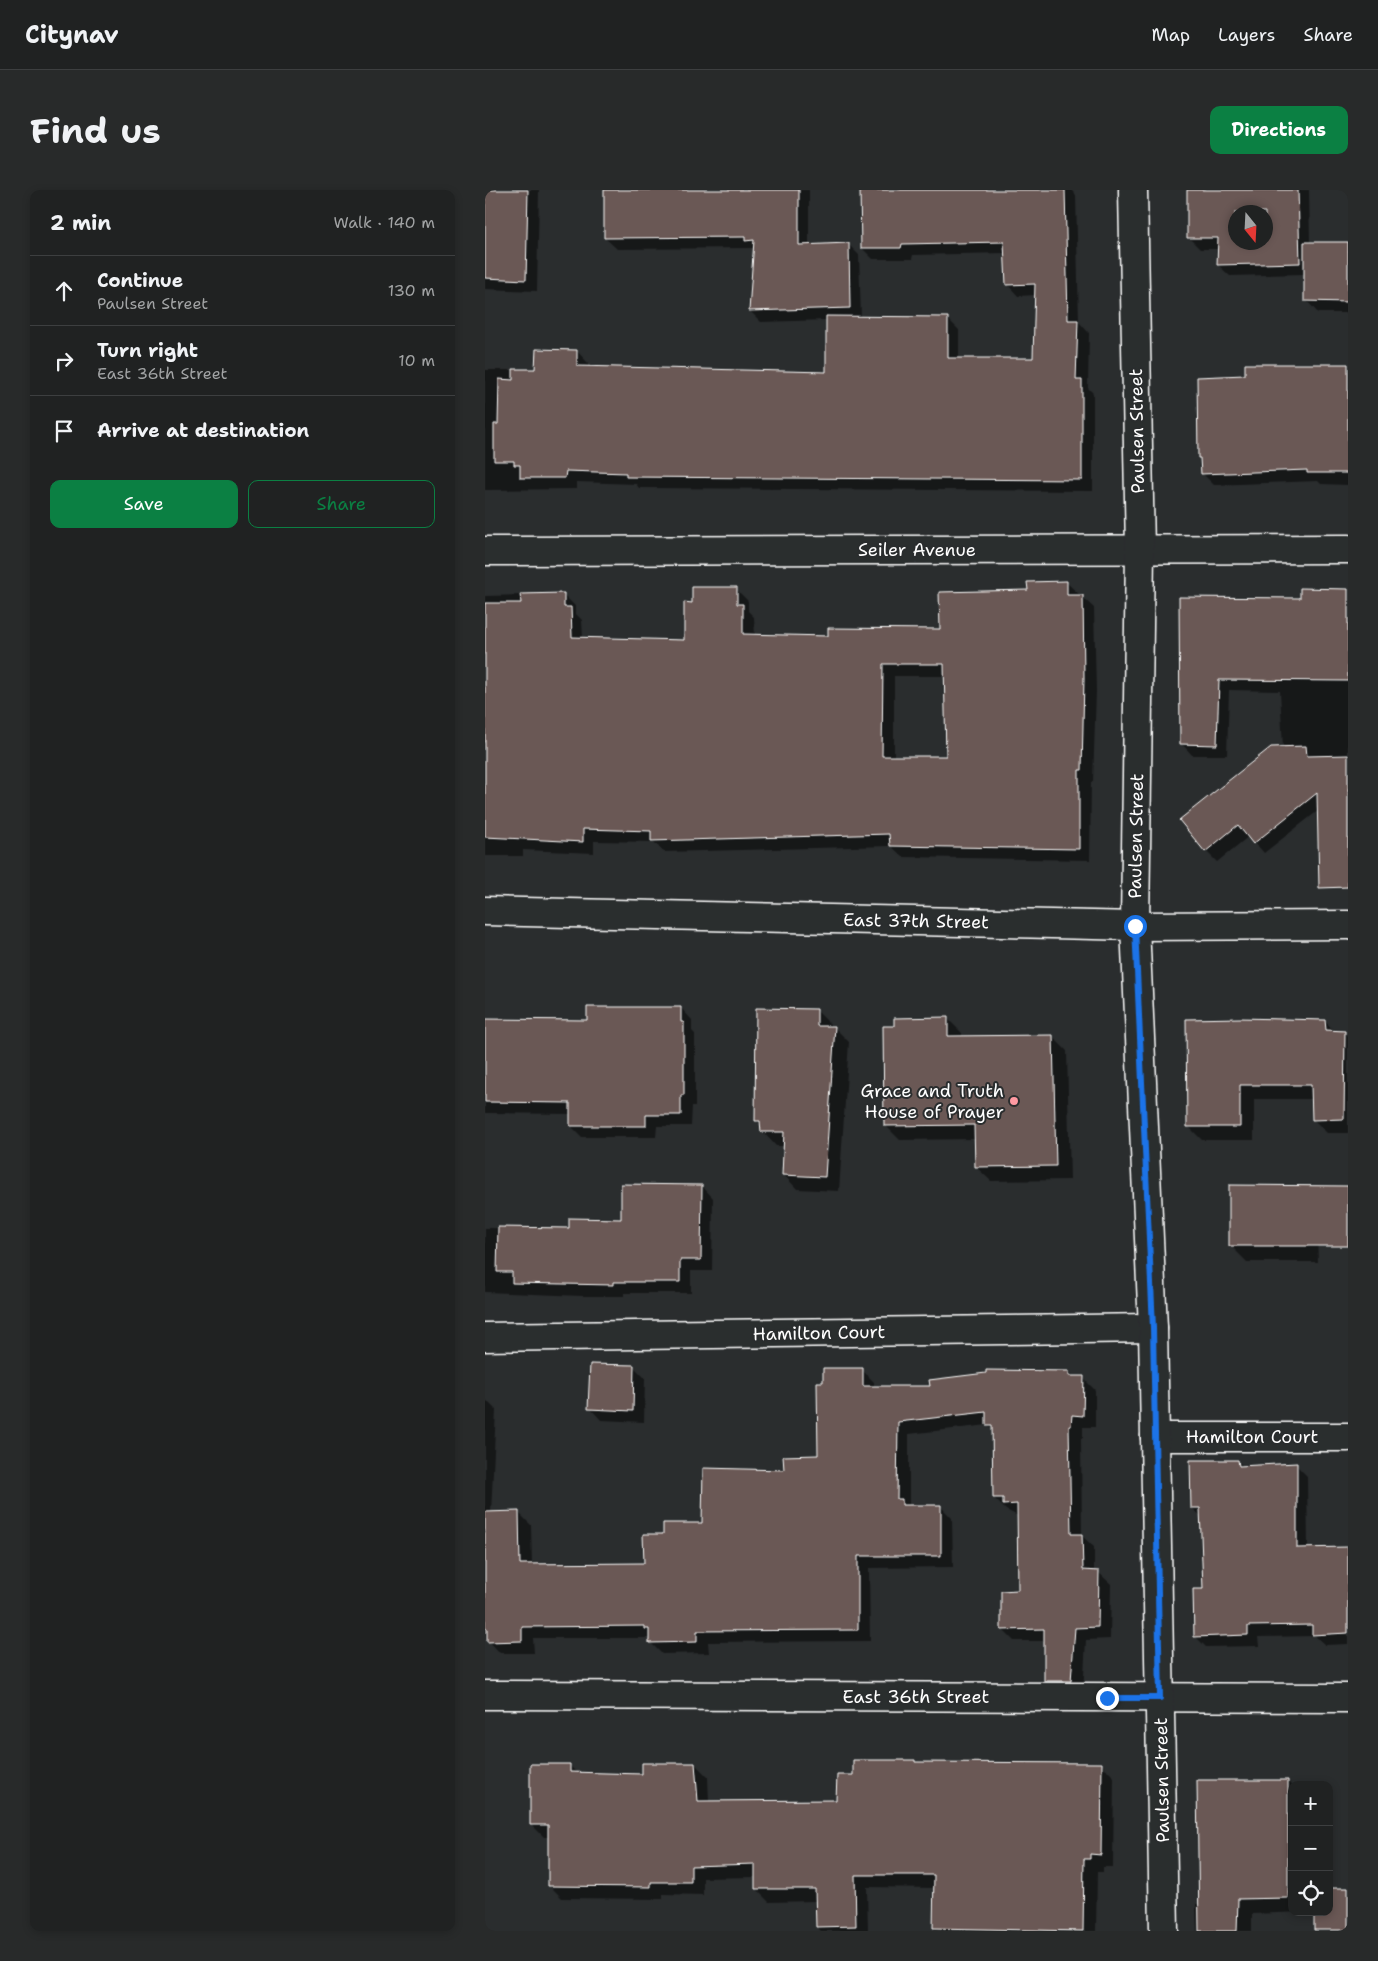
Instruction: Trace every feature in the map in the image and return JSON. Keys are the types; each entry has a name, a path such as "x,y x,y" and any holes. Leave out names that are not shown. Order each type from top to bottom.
{"street":[{"name":"Paulsen Street","path":"1133,190 1140,550 1135,926 1153,1328 1164,1931"},
{"name":"Seiler Avenue","path":"485,551 1348,549"},
{"name":"East 37th Street","path":"485,911 1135,926 1348,925"},
{"name":"Hamilton Court","path":"485,1337 1153,1328"},
{"name":"Hamilton Court","path":"1155,1437 1348,1437"},
{"name":"East 36th Street","path":"485,1696 1348,1698"}],"building":[{"path":"485,190 528,190 526,280 485,278"},
{"path":"604,190 799,190 799,245 849,243 850,308 749,311 754,240 745,241 745,237 604,238"},
{"path":"860,190 1065,190 1068,320 1078,320 1076,380 1082,380 1082,480 626,477 626,473 566,471 565,478 520,478 520,465 514,465 514,461 494,461 494,424 498,424 499,379 513,380 513,369 535,369 536,349 577,350 577,366 826,372 826,316 948,317 948,358 1033,358 1035,284 1006,285 1004,242 902,244 901,248 861,248"},
{"path":"1187,190 1298,190 1300,263 1217,265 1218,238 1187,238"},
{"path":"1304,242 1348,242 1348,302 1304,301"},
{"path":"1245,364 1348,364 1348,473 1307,473 1307,470 1201,474 1200,458 1198,458 1197,377 1245,375"},
{"path":"1067,581 1067,595 1083,595 1084,678 1082,770 1079,770 1079,849 890,846 889,834 651,841 651,831 583,829 583,842 485,837 485,603 521,603 520,594 564,593 564,607 571,607 572,637 684,640 684,602 692,603 692,587 737,587 737,604 743,604 743,634 828,636 828,628 940,629 939,592 1028,590 1027,582","holes":["883,664 944,664 946,756 882,756"]},
{"path":"1300,588 1348,589 1348,681 1219,680 1217,745 1180,744 1179,597 1300,598"},
{"path":"1306,746 1307,756 1348,755 1348,887 1319,888 1317,793 1253,844 1238,825 1205,852 1179,820 1271,747"},
{"path":"587,1007 681,1007 681,1022 684,1022 684,1095 681,1095 681,1115 646,1115 646,1126 570,1126 570,1103 485,1102 485,1019 587,1020"},
{"path":"756,1008 817,1009 817,1026 835,1026 825,1177 782,1175 784,1132 761,1132 760,1121 755,1121"},
{"path":"948,1017 948,1036 1053,1035 1056,1166 975,1167 974,1125 884,1126 883,1026 894,1026 894,1018"},
{"path":"1186,1019 1325,1020 1326,1030 1345,1031 1344,1119 1312,1120 1311,1085 1240,1085 1240,1127 1187,1127"},
{"path":"621,1184 702,1185 701,1260 680,1260 680,1282 613,1282 613,1285 512,1283 512,1272 497,1272 498,1227 569,1228 569,1218 621,1219"},
{"path":"1229,1185 1348,1186 1348,1246 1229,1246"},
{"path":"590,1364 634,1365 633,1411 588,1409"},
{"path":"823,1368 863,1368 863,1386 930,1386 929,1380 986,1373 986,1370 1069,1371 1069,1376 1084,1376 1083,1416 1072,1415 1071,1426 1069,1426 1071,1534 1082,1534 1083,1570 1099,1571 1098,1627 1075,1628 1071,1681 1044,1681 1044,1629 1001,1630 1001,1591 1018,1590 1017,1504 1003,1505 1003,1498 993,1498 992,1425 986,1425 986,1412 898,1422 897,1499 902,1499 902,1505 941,1505 941,1556 858,1556 858,1630 697,1631 697,1642 649,1643 649,1629 645,1629 645,1626 522,1627 522,1641 487,1642 487,1628 485,1628 485,1512 519,1511 520,1564 644,1563 643,1534 663,1534 663,1523 702,1523 703,1468 784,1470 783,1456 818,1455 817,1382 823,1382"},
{"path":"1190,1460 1238,1460 1239,1466 1297,1463 1297,1548 1348,1547 1348,1633 1312,1635 1312,1625 1248,1626 1248,1635 1194,1637 1193,1589 1203,1589 1200,1508 1191,1508"},
{"path":"853,1760 1102,1763 1101,1855 1090,1854 1090,1859 1084,1859 1083,1931 933,1928 934,1875 855,1875 856,1926 816,1927 815,1889 755,1889 755,1864 691,1866 691,1882 651,1882 651,1887 548,1886 548,1825 530,1825 530,1764 570,1764 570,1772 642,1774 642,1763 695,1763 698,1801 836,1800 837,1775 853,1775"},
{"path":"1197,1780 1288,1780 1288,1898 1238,1899 1237,1931 1199,1931"},
{"path":"1333,1888 1348,1888 1348,1930 1314,1930 1314,1916 1333,1916"}],"place":[{"name":"Grace and Truth House of Prayer","path":"1014,1101"}],"route":[{"path":"1107,1698 1160,1698 1153,1328 1135,926"}]}
